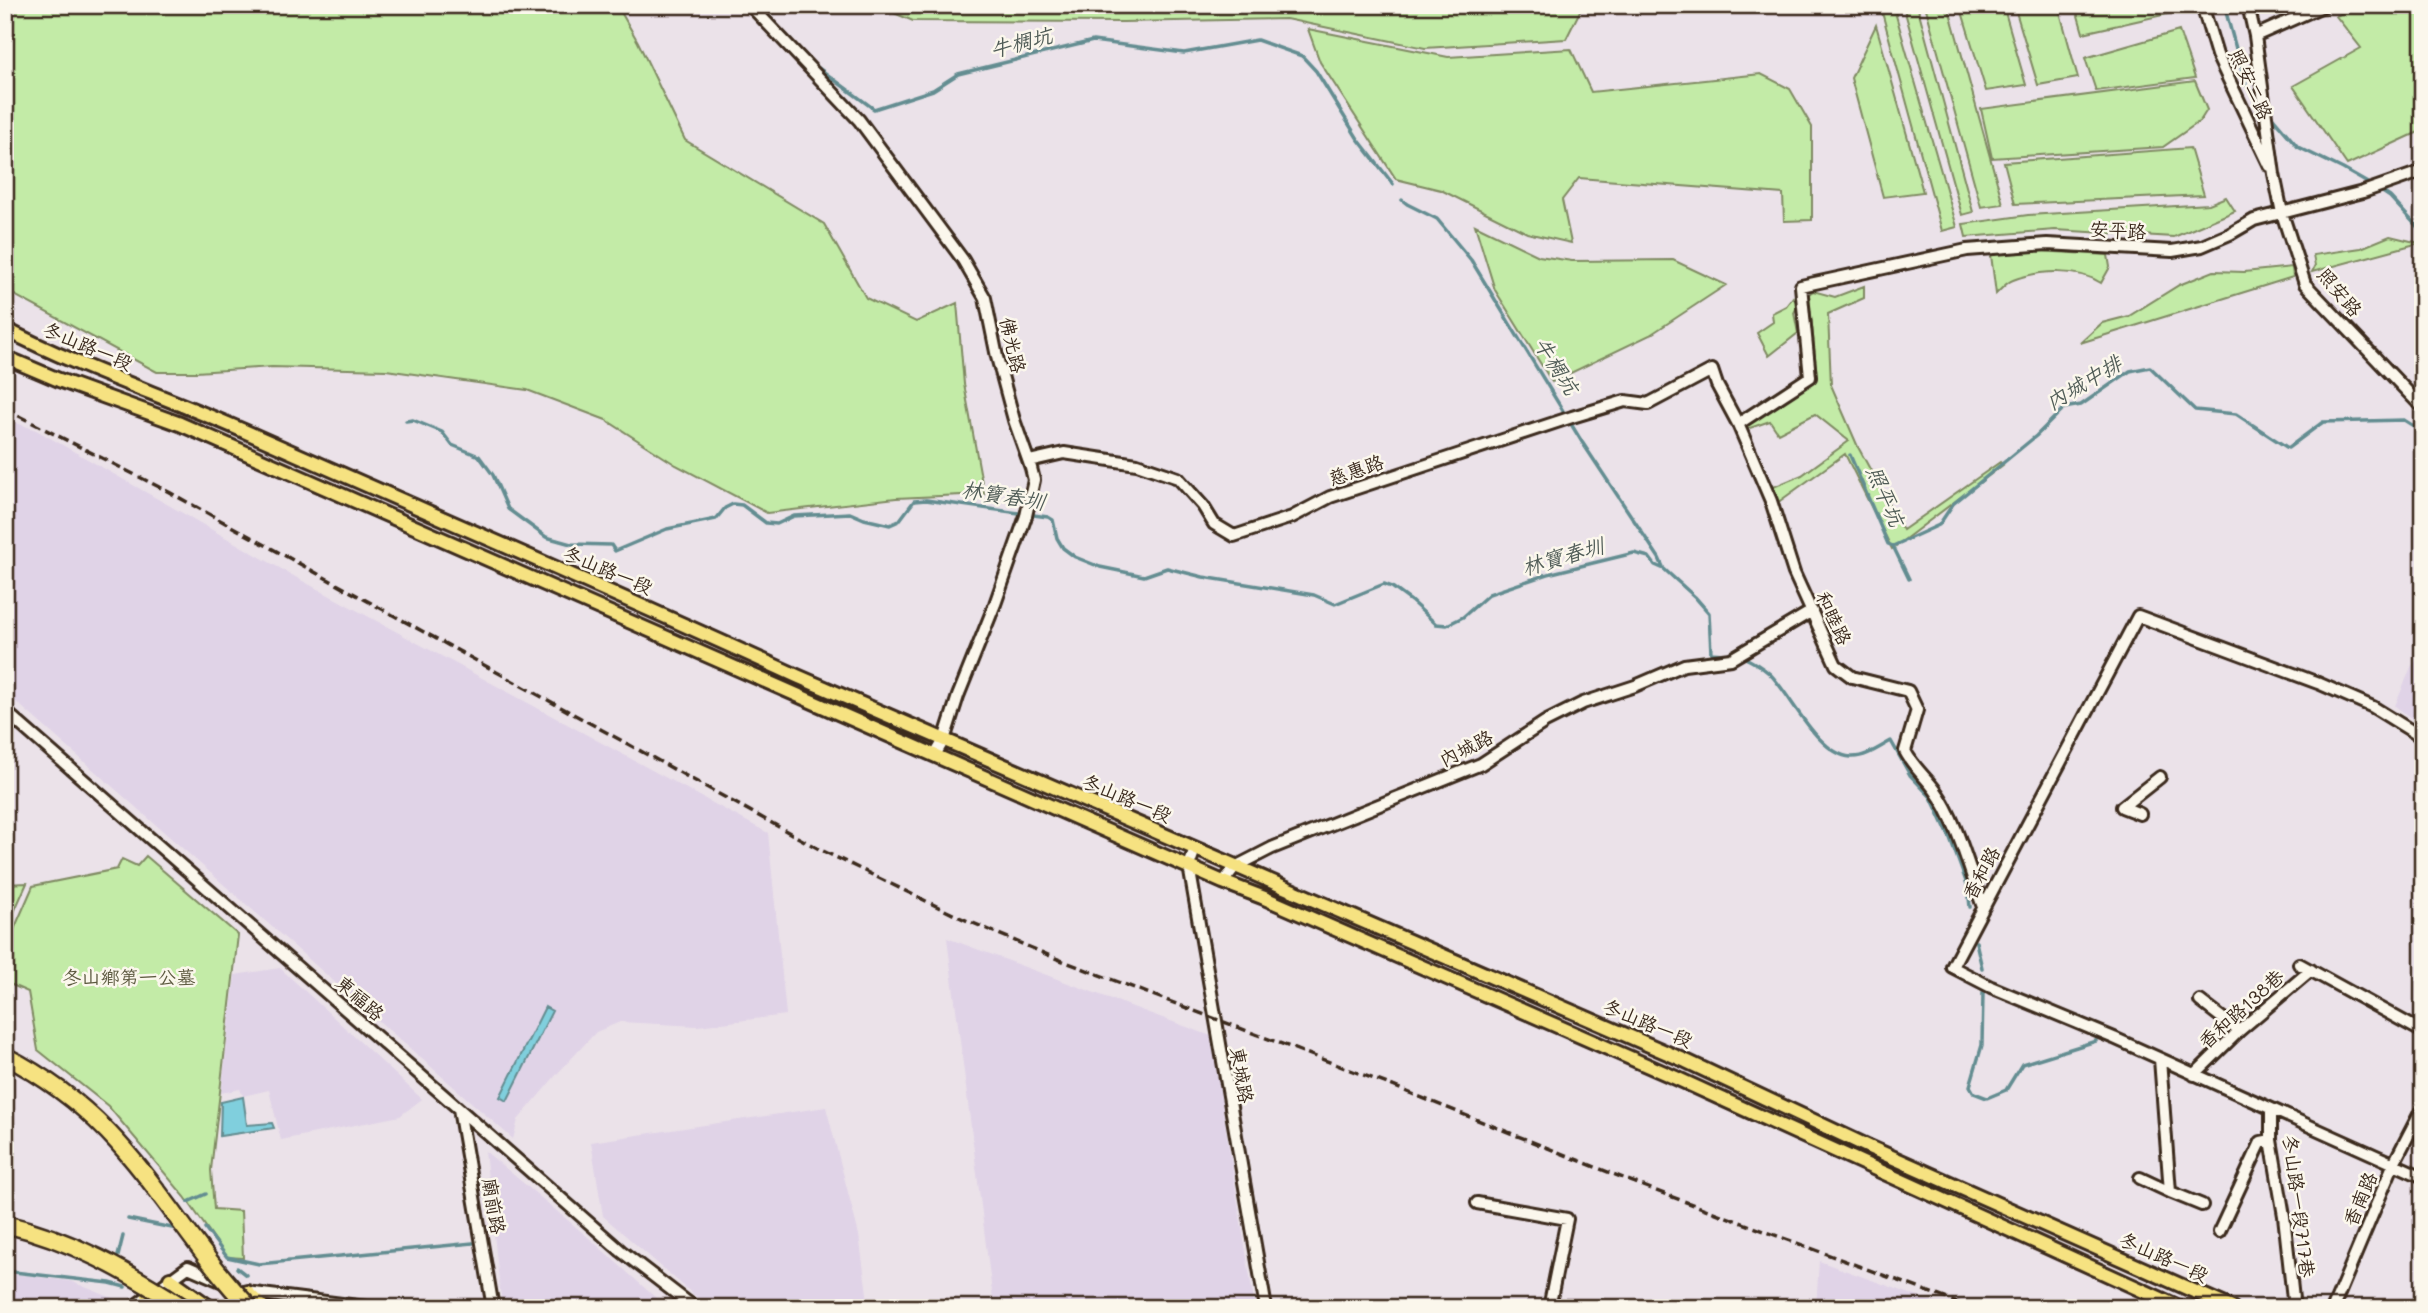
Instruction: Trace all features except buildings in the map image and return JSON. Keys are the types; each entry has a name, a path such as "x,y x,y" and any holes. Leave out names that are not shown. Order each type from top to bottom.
{"highway":[{"path":"5,1056 57,1087 110,1134 142,1172 194,1244 249,1300"},
{"path":"5,1224 43,1234 87,1251 128,1273 182,1308"}],"main road":[{"name":"冬山路一段","path":"5,329 38,346 174,401 1236,867 1686,1060 1869,1147 2232,1308"},
{"name":"冬山路一段","path":"5,357 59,380 180,424 306,479 1676,1078 2181,1308"},
{"path":"306,479 314,463"},
{"path":"1676,1078 1686,1060"},
{"path":"1861,1163 1869,1147"},
{"path":"170,1279 211,1308"},
{"path":"148,1295 167,1308"},
{"path":"249,1300 264,1308"}],"street":[{"name":"佛光路","path":"750,5 859,120 963,260 985,298 1017,432 1034,480 1026,515 995,604 958,696 944,740 935,755"},
{"name":"照安二路","path":"2203,5 2217,55 2274,174"},
{"path":"2248,5 2269,127 2274,174"},
{"path":"2255,36 2325,5"},
{"name":"安平路","path":"1738,424 1810,377 1801,286 1967,250 2047,244 2172,251 2202,246 2254,220 2363,192 2423,171"},
{"name":"照安路","path":"2274,174 2282,213 2305,285 2423,408"},
{"name":"慈惠路","path":"1029,461 1064,453 1137,464 1178,478 1203,506 1214,524 1234,536 1292,517 1330,497 1568,419 1625,401 1648,404 1712,370"},
{"name":"和睦路","path":"1712,370 1771,501 1794,573 1836,666 1852,677 1908,691 1917,710 1905,751 1912,764 1936,791 1956,832 1983,907"},
{"name":"內城路","path":"1223,882 1236,867 1272,848 1481,764 1545,722 1583,703 1635,686 1684,665 1731,659 1812,611"},
{"name":"香和路","path":"2423,738 2373,707 2329,688 2138,616 1952,967 2423,1177"},
{"name":"東福路","path":"5,711 621,1251 695,1308"},
{"path":"2140,814 2122,807 2160,777"},
{"name":"東城路","path":"1195,849 1189,866 1266,1308"},
{"path":"2299,964 2423,1032"},
{"name":"香和路138巷","path":"2194,1075 2239,1031 2311,970"},
{"path":"2200,1001 2239,1031"},
{"path":"2160,1059 2170,1192"},
{"name":"香南路","path":"2333,1308 2394,1163 2423,1107"},
{"name":"廟前路","path":"460,1109 493,1308"},
{"name":"冬山路一段717巷","path":"2272,1109 2271,1140 2284,1216 2294,1308"},
{"path":"2219,1232 2261,1142 2271,1140"},
{"path":"2140,1178 2202,1205"},
{"path":"1477,1202 1567,1219 1549,1308"},
{"path":"132,1308 188,1267 249,1300 374,1308"},
{"path":"170,1279 182,1308"}],"shaded area":[{"path":"5,419 36,430 299,579 768,833 786,1015 698,1026 620,1022 596,1032 518,1120 513,1139 5,692"},
{"path":"2423,652 2423,727 2395,706 2411,667"},
{"path":"947,938 1211,1036 1255,1308 994,1308"},
{"path":"280,968 422,1099 400,1116 281,1140 269,1090 243,1096 240,1089 221,1093 235,975"},
{"path":"826,1107 859,1235 869,1308 709,1308 603,1216 591,1142"},
{"path":"485,1151 589,1238 667,1308 502,1308"},
{"path":"1819,1261 1949,1308 1816,1308"},
{"path":"5,1273 70,1281 137,1308 5,1308"}],"green space":[{"path":"5,5 617,5 638,42 685,140 824,224 866,298 916,322 957,303 964,384 984,494 896,498 767,513 676,465 606,420 527,390 386,370 272,367 157,372 5,290"},
{"path":"875,5 1583,5 1566,39 1425,48 1286,19 1123,22 913,21"},
{"path":"1880,5 1893,5 1957,227 1942,231"},
{"path":"1903,5 1917,5 1973,212 1962,215"},
{"path":"1925,5 1948,5 2003,204 1981,207"},
{"path":"1960,5 2003,5 2026,85 1986,91"},
{"path":"2014,5 2058,5 2078,78 2038,85"},
{"path":"2075,5 2174,5 2176,12 2083,33"},
{"path":"2359,5 2423,5 2423,130 2347,165 2293,86 2361,48 2336,16"},
{"path":"1876,25 1923,192 1883,197 1851,78"},
{"path":"1308,29 1448,57 1571,49 1591,92 1761,74 1790,89 1812,127 1812,220 1784,221 1783,194 1579,178 1562,200 1571,243 1527,233 1441,190 1396,179 1320,62"},
{"path":"2179,31 2195,78 2096,91 2085,58"},
{"path":"2195,81 2207,110 2200,121 2163,147 1992,158 1981,109"},
{"path":"2190,148 2204,195 2015,204 2004,162"},
{"path":"2226,197 2235,211 2174,237 2055,230 1966,237 1963,224 2028,215 2209,204"},
{"path":"1475,225 1539,256 1572,261 1673,260 1726,285 1650,335 1552,382 1495,290"},
{"path":"2390,236 2419,243 2312,272 2315,266 2313,255 2361,248"},
{"path":"2038,251 2108,255 2110,267 2101,283 2070,273 2034,274 2013,280 1996,294 1991,255"},
{"path":"2292,267 2293,277 2080,343 2102,323 2129,316 2179,285 2214,271 2244,272"},
{"path":"1864,286 1864,298 1828,314 1831,385 1858,447 1903,530 2000,462 2003,465 1892,549 1845,454 1777,503 1771,488 1802,475 1849,441 1815,414 1778,433 1770,421 1747,429 1745,424 1817,378 1809,294 1813,291 1835,297"},
{"path":"1793,297 1798,305 1794,313 1798,333 1769,356 1757,333 1773,322 1772,313 1786,306"},
{"name":"冬山鄉第一公墓","path":"146,856 238,935 211,1170 214,1209 241,1211 243,1258 227,1257 185,1197 108,1106 38,1050 28,992 5,982 5,950 33,886 117,869 122,859 137,866"},
{"path":"27,883 5,932 5,884"}],"water":[{"path":"545,1007 552,1011 507,1101 500,1097"},
{"path":"243,1097 247,1125 272,1123 274,1128 220,1136 221,1102"}],"waterway":[{"name":"牛椆坑","path":"761,5 779,29"},
{"path":"2224,5 2246,85 2261,103"},
{"name":"牛椆坑","path":"813,64 874,109 933,90 958,74 1093,41 1184,53 1257,40 1302,56 1316,71 1358,139 1393,184"},
{"path":"2268,112 2298,147 2371,185"},
{"path":"2378,189 2390,197 2423,233"},
{"name":"牛椆坑","path":"1402,200 1437,219 1471,260 1582,442 1663,567"},
{"name":"內城中排","path":"1893,546 1939,525 1953,504 2036,436 2064,408 2081,405 2130,371 2150,367 2195,410 2236,414 2288,448 2323,422 2404,420 2423,432"},
{"name":"林寶春圳","path":"406,421 413,420 442,432 452,445 479,456 493,475 508,509 546,537 571,544 611,545 615,551 667,529 716,519 725,508 733,504 742,505 766,523 777,524 794,516 850,513 890,525 899,521 914,501 926,500 1048,517 1053,520 1057,538 1063,548 1075,557 1100,567 1144,576 1167,568 1203,577 1314,595 1335,604 1384,584 1411,601 1436,624 1447,625 1463,617 1489,594 1548,574 1634,553 1649,557 1695,597 1709,613 1711,653 1723,654"},
{"name":"照平坑","path":"1850,455 1888,544 1893,546 1909,579"},
{"name":"林寶春圳","path":"1743,657 1770,674 1816,735 1839,754 1862,756 1891,741 1910,775 1931,797 1968,887 1970,907"},
{"name":"林寶春圳","path":"1976,942 1982,968"},
{"name":"林寶春圳","path":"1983,993 1982,1045 1970,1086 1974,1093 1987,1098 2006,1090 2022,1064 2096,1041"},
{"path":"188,1202 206,1194"},
{"path":"128,1219 177,1229"},
{"path":"205,1228 227,1257 259,1264 473,1243"},
{"path":"118,1256 123,1236"},
{"path":"237,1268 246,1275"},
{"path":"5,1271 125,1287"}],"railway":[{"path":"5,409 169,492 819,849 959,917 1055,958 1390,1085 1643,1186 1972,1308"}]}
